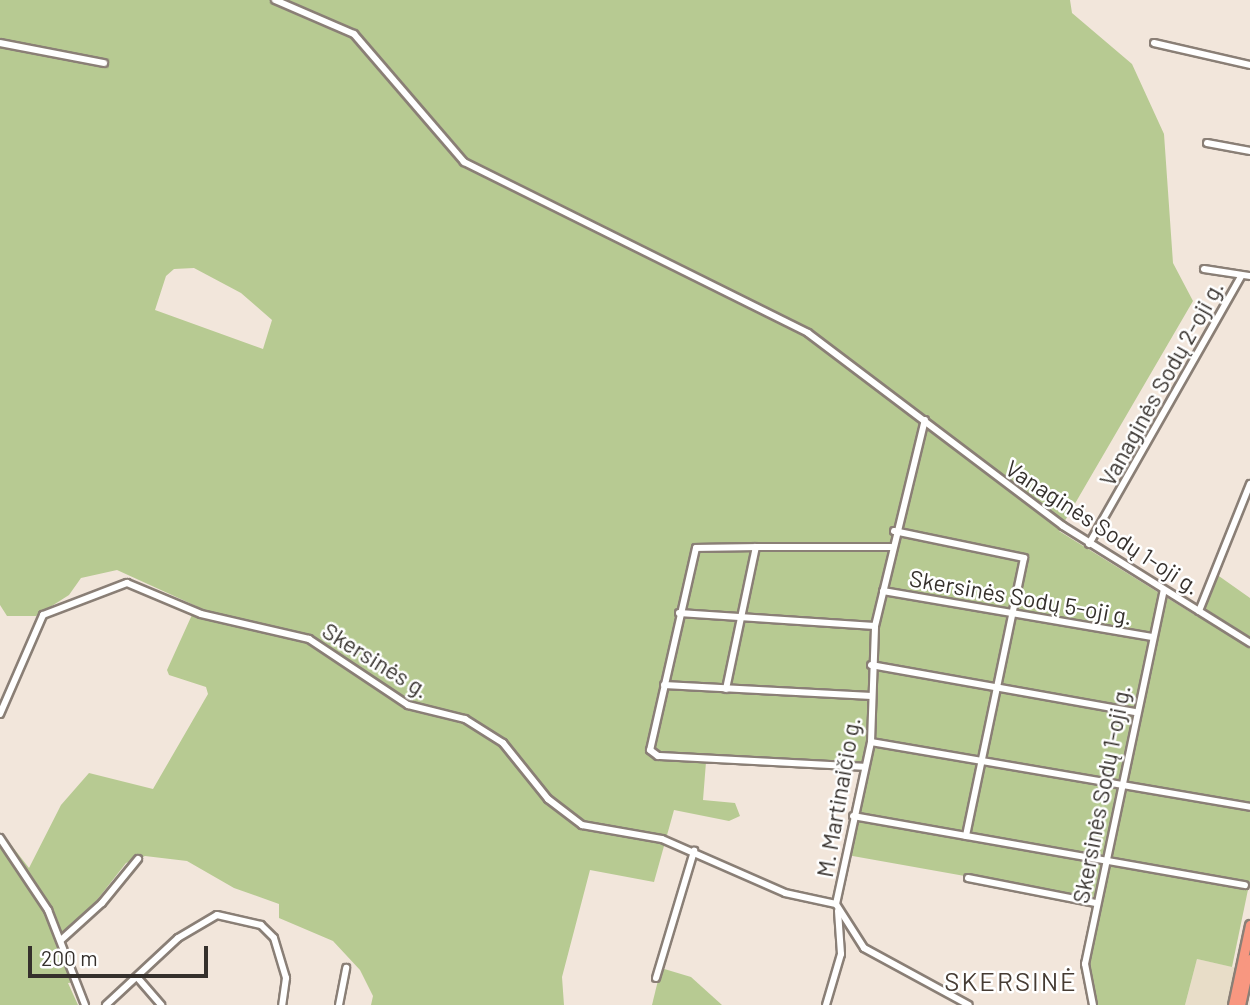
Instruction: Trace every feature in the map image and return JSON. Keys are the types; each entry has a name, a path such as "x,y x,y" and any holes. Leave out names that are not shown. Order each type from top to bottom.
{"highway":[{"path":"1233,1005 1250,925"},
{"path":"1240,1005 1250,959"}],"street":[{"name":"Vanaginės Sodų 1-oji g.","path":"275,0 354,34 464,162 808,333 877,381 1089,544 1250,643"},
{"path":"0,43 104,63"},
{"path":"1154,43 1250,65"},
{"path":"1207,143 1250,151"},
{"path":"1204,269 1250,276"},
{"name":"Vanaginės Sodų 2-oji g.","path":"1089,544 1241,276"},
{"name":"M. Martinaičio g.","path":"826,1005 841,954 837,908 853,816 871,742 871,665 875,626 894,531 925,420"},
{"path":"1199,611 1250,484"},
{"path":"894,531 1024,558 966,836"},
{"path":"726,689 755,547"},
{"path":"865,767 652,754 679,613 696,548 891,547"},
{"name":"Skersinės g.","path":"0,714 43,615 127,583 201,614 309,639 408,705 465,719 503,743 548,799 582,825 662,839 785,893 837,908"},
{"name":"Skersinės Sodų 5-oji g.","path":"883,590 1152,637"},
{"name":"Skersinės Sodų 1-oji g.","path":"1093,1005 1085,973 1104,860 1164,590"},
{"path":"679,613 875,626"},
{"path":"871,665 1135,712"},
{"path":"664,685 872,696"},
{"path":"871,742 1250,807"},
{"path":"853,816 1245,885"},
{"path":"1,841 41,897 61,940 85,1005"},
{"path":"656,978 694,851"},
{"path":"61,940 102,904 138,859"},
{"path":"968,878 1097,903"},
{"path":"837,908 870,951 969,1005"},
{"path":"106,1005 194,925 217,915 235,915 261,925 274,938 286,978 282,1005"},
{"path":"339,1005 346,968"},
{"path":"137,977 161,1005"}],"shaded area":[{"path":"1197,959 1237,968 1229,1005 1185,1005"}],"green space":[{"path":"0,0 1070,0 1072,13 1132,64 1164,134 1173,263 1193,301 1059,531 1198,617 1216,574 1250,598 1250,880 1232,967 1197,959 1185,1005 1090,1005 1080,967 1094,899 847,855 866,771 706,762 703,800 735,803 740,816 729,821 674,810 654,882 590,870 562,977 564,1005 371,1005 373,996 360,970 333,941 279,918 279,904 234,888 187,861 145,856 126,863 86,914 63,932 77,982 68,983 78,1005 0,1005 0,839 5,837 29,868 61,805 89,773 153,789 208,694 206,687 169,675 167,670 196,606 117,570 81,578 69,595 36,616 7,616 0,605","holes":["194,268 241,293 272,320 263,349 155,310 166,276 174,269"]},
{"path":"661,968 691,977 722,1005 652,1005"}],"district":[{"name":"SKERSINĖ","path":"1011,981"}]}
